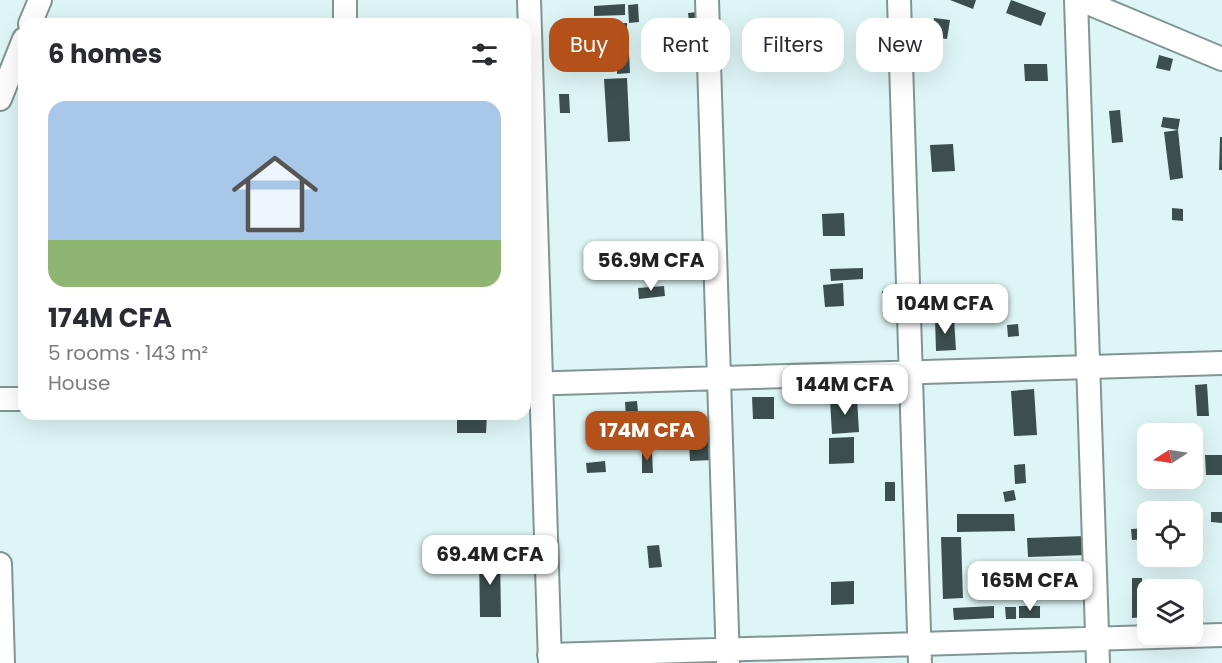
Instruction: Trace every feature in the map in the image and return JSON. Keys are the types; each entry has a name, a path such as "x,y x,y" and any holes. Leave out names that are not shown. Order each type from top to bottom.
{"street":[{"path":"32,18 40,0"},
{"path":"345,0 345,18"},
{"path":"529,0 529,18"},
{"path":"707,0 728,656"},
{"path":"899,0 920,654"},
{"path":"1077,0 1098,663"},
{"path":"1081,0 1222,59"},
{"path":"0,99 18,54"},
{"path":"531,192 533,384 549,659 920,654 1097,639 1222,635"},
{"path":"533,384 1222,363"},
{"path":"0,399 18,399"},
{"path":"0,564 3,663"}],"building":[{"path":"950,0 976,0 973,9"},
{"path":"1011,0 1046,13 1041,26 1006,13"},
{"path":"625,4 625,15 594,16 594,6"},
{"path":"638,4 639,22 629,23 628,5"},
{"path":"698,12 698,18 689,18 688,13"},
{"path":"943,19 950,20 947,39 943,38"},
{"path":"629,52 630,73 617,74 617,72 629,72"},
{"path":"1159,55 1173,59 1170,71 1156,68"},
{"path":"1024,64 1047,64 1048,81 1025,81"},
{"path":"627,78 630,141 608,142 604,79"},
{"path":"559,94 569,94 570,113 560,113"},
{"path":"1120,110 1123,142 1112,143 1109,111"},
{"path":"1163,117 1180,119 1178,130 1161,127"},
{"path":"1178,130 1183,178 1170,180 1164,132"},
{"path":"1220,137 1222,137 1222,170 1219,170"},
{"path":"953,144 955,171 932,172 930,145"},
{"path":"1172,208 1183,209 1183,221 1172,220"},
{"path":"844,213 845,236 823,236 822,214"},
{"path":"863,268 863,279 831,281 830,269"},
{"path":"843,283 844,306 825,307 823,285"},
{"path":"664,286 665,296 639,299 638,288"},
{"path":"882,291 893,292 892,314 882,314"},
{"path":"954,318 956,350 936,351 935,319"},
{"path":"1018,324 1019,336 1008,337 1007,325"},
{"path":"1207,384 1209,416 1197,416 1195,385"},
{"path":"1034,389 1037,435 1014,436 1011,391"},
{"path":"752,397 774,397 774,419 753,419"},
{"path":"857,398 859,432 832,434 830,400"},
{"path":"637,401 640,433 627,434 625,402"},
{"path":"457,420 487,420 486,433 457,433"},
{"path":"712,427 713,460 690,461 688,428"},
{"path":"854,437 854,463 829,464 829,438"},
{"path":"642,451 652,451 653,473 642,473"},
{"path":"1205,455 1222,455 1222,475 1206,475"},
{"path":"605,461 606,472 587,473 586,463"},
{"path":"1025,464 1026,483 1015,484 1014,465"},
{"path":"885,482 895,482 895,501 885,501"},
{"path":"1014,490 1016,500 1005,502 1003,492"},
{"path":"1211,512 1222,512 1222,523 1211,522"},
{"path":"957,514 1014,514 1015,531 957,532"},
{"path":"1131,529 1137,529 1137,540 1132,540"},
{"path":"1086,536 1087,555 1028,557 1027,538"},
{"path":"941,537 961,537 963,598 943,599"},
{"path":"659,545 662,567 649,568 647,546"},
{"path":"479,555 500,555 501,617 480,617"},
{"path":"1089,568 1090,589 1077,590 1075,569"},
{"path":"1132,578 1142,578 1137,579 1137,618 1132,618"},
{"path":"854,581 854,604 831,605 831,582"},
{"path":"994,606 994,618 954,620 953,608"},
{"path":"1019,606 1040,606 1040,618 1019,618"},
{"path":"1005,607 1016,607 1016,619 1006,619"}]}
